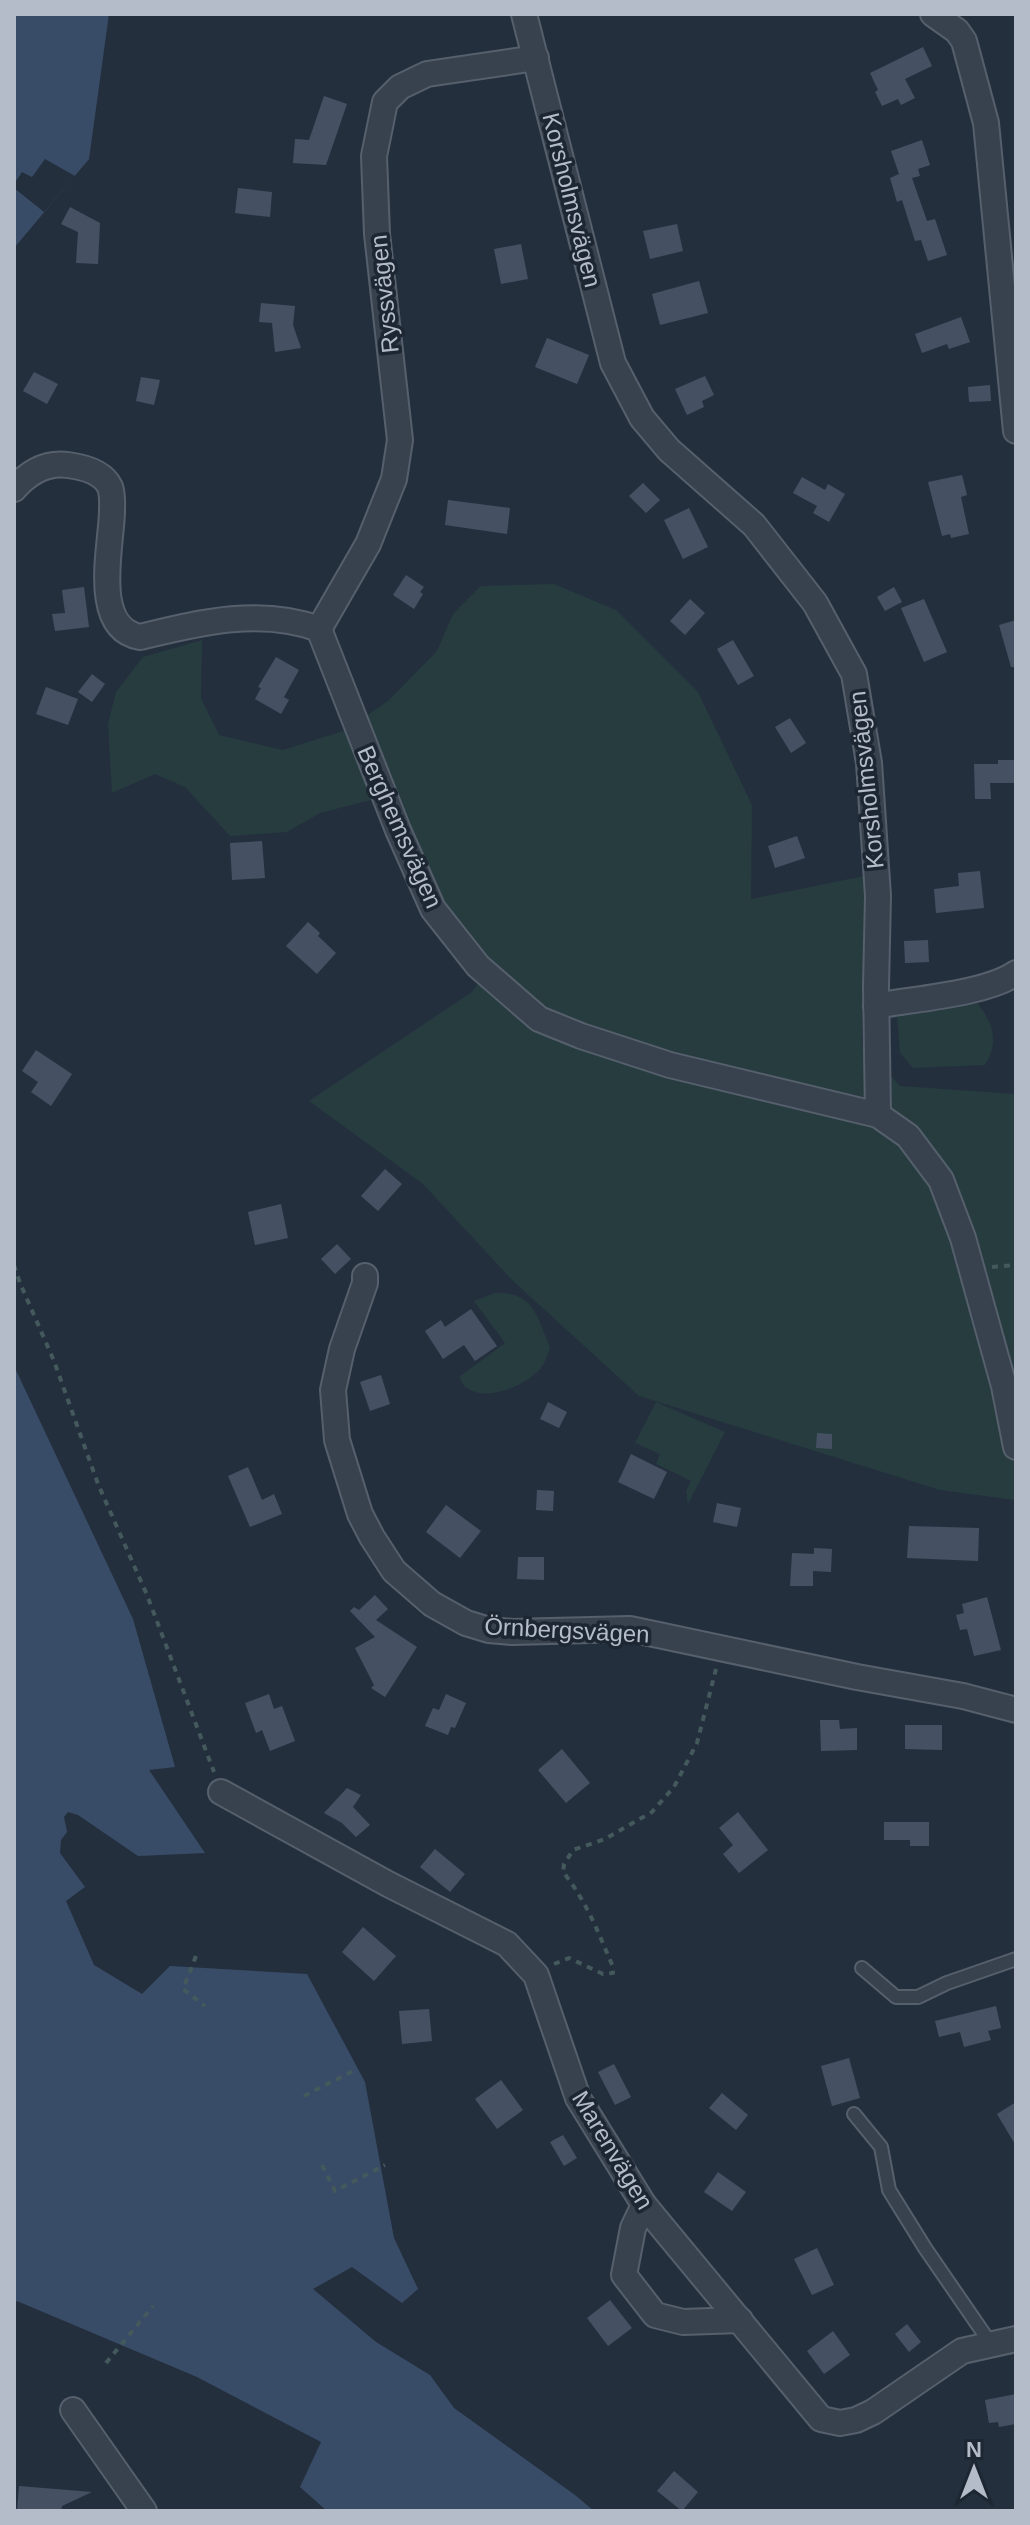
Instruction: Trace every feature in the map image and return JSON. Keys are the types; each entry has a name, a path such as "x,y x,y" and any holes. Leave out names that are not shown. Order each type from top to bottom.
{"street":[{"name":"Korsholmsvägen","path":"524,14 613,363 642,418 669,450 754,525 815,603 854,674 869,763 878,896 878,1115"},
{"path":"933,14 948,23 964,41 986,123 1016,431"},
{"name":"Ryssvägen","path":"319,629 368,544 394,479 400,440 377,234 374,156 385,102 400,87 427,74 536,58"},
{"path":"14,489 45,466 59,464 85,469 105,480 112,495 107,589 109,605 114,621 129,635 140,637 226,619 286,620 319,629"},
{"name":"Berghemsvägen","path":"319,629 398,830 433,909 478,966 539,1019 670,1065 878,1115 908,1136 941,1180 963,1238 988,1325 1016,1447"},
{"path":"876,1006 968,990 1006,980 1016,973"},
{"name":"Örnbergsvägen","path":"365,1276 342,1349 333,1390 337,1440 360,1514 372,1537 394,1571 432,1604 466,1623 489,1630 630,1629 963,1696 1016,1710"},
{"name":"Marenvägen","path":"221,1792 388,1884 507,1944 532,1968 541,1986 578,2098 644,2205 821,2419 840,2423 856,2420 873,2412 962,2351 1016,2339"},
{"path":"644,2205 633,2228 624,2275 655,2315 683,2322 740,2320"},
{"path":"73,2410 144,2511"}],"lane":[{"path":"862,1968 896,1997 918,1997 947,1983 1016,1959"},
{"path":"854,2114 881,2147 889,2190 991,2344"}],"path":[{"path":"14,1265 54,1361 98,1484 147,1595 221,1792"},
{"path":"562,1959 569,1958 603,1974 613,1973 593,1918 575,1886 563,1872 564,1864 573,1850 605,1839 652,1812 674,1787 697,1743 721,1647"},
{"path":"196,1956 183,1989 205,2006"},
{"path":"304,2096 357,2069"},
{"path":"322,2165 335,2191 385,2165"},
{"path":"106,2363 153,2306"}],"green space":[{"path":"554,584 616,610 698,692 752,805 751,899 869,875 870,918 862,1045 900,1086 1016,1094 1014,1500 940,1490 639,1396 512,1280 423,1184 309,1101 472,992 492,962 444,909 414,831 394,794 320,813 287,832 230,836 185,787 155,774 112,793 108,724 116,692 143,657 202,640 201,698 219,735 283,750 346,730 388,701 437,651 453,614 481,586"},
{"path":"977,1003 993,1033 992,1048 985,1065 913,1068 900,1053 897,1017"},
{"path":"495,1293 518,1296 526,1301 537,1316 550,1347 543,1365 529,1379 497,1392 476,1392 466,1387 459,1377 505,1343 474,1301"},
{"path":"656,1402 725,1432 688,1504 686,1491 691,1481 656,1464 660,1454 635,1443"}],"water":[{"path":"14,14 109,14 89,159 14,248"},
{"path":"14,1366 133,1619 175,1767 149,1770 205,1853 138,1856 78,1815 68,1812 64,1817 67,1832 61,1840 60,1853 85,1887 66,1901 94,1965 142,1994 170,1966 307,1974 365,2082 394,2238 418,2289 402,2303 352,2267 313,2289 376,2342 430,2375 454,2408 594,2511 327,2511 300,2487 321,2442 197,2377 17,2301 14,2304"}],"pier":[{"path":"45,159 75,176 44,212 14,188 14,184 22,172 32,177"}],"building":[{"path":"923,47 932,66 905,79 915,98 901,105 898,99 882,106 870,73"},
{"path":"324,96 347,104 326,165 293,163 295,139 309,140"},
{"path":"922,140 930,165 918,169 920,176 912,178 927,221 935,219 947,255 928,261 921,240 915,241 902,200 897,202 890,178 899,174 891,151"},
{"path":"238,188 272,192 270,217 235,213"},
{"path":"70,207 100,223 98,264 76,263 78,232 61,224"},
{"path":"677,224 683,251 650,259 643,231"},
{"path":"521,244 528,279 501,284 494,249"},
{"path":"699,281 708,313 660,325 652,294"},
{"path":"261,303 295,306 293,325 301,348 275,352 272,323 259,322"},
{"path":"961,317 970,342 949,349 947,344 922,353 915,334"},
{"path":"547,338 589,355 577,384 535,367"},
{"path":"34,372 58,384 47,404 23,391"},
{"path":"705,376 714,395 702,401 704,407 687,415 675,389"},
{"path":"141,377 160,380 154,405 136,401"},
{"path":"990,385 991,401 969,402 968,387"},
{"path":"962,475 967,495 961,497 969,534 951,538 950,534 942,536 928,482"},
{"path":"802,477 825,490 828,484 845,494 829,522 813,513 817,506 793,493"},
{"path":"643,483 660,500 646,513 629,496"},
{"path":"448,500 510,508 507,534 445,525"},
{"path":"689,508 708,547 683,559 664,520"},
{"path":"406,575 424,587 414,609 393,595"},
{"path":"84,587 89,627 55,631 52,614 65,613 62,590"},
{"path":"894,587 902,602 885,611 877,597"},
{"path":"690,599 705,613 685,635 670,621"},
{"path":"924,599 947,652 924,662 901,608"},
{"path":"1016,620 1016,667 1011,667 999,625"},
{"path":"733,640 754,676 738,685 717,649"},
{"path":"276,657 299,670 284,697 289,700 281,714 255,699 261,688 258,687"},
{"path":"92,674 105,684 92,702 78,692"},
{"path":"46,687 78,699 68,725 36,714"},
{"path":"790,718 806,743 791,753 775,727"},
{"path":"998,760 1016,760 1016,783 990,783 991,799 975,799 974,764 998,764"},
{"path":"797,836 805,858 775,868 768,846"},
{"path":"262,841 265,878 232,880 230,843"},
{"path":"980,871 984,908 936,913 934,889 959,886 958,873"},
{"path":"308,922 336,953 317,974 286,946"},
{"path":"928,940 929,962 905,963 904,941"},
{"path":"36,1050 72,1074 51,1106 31,1092 38,1082 22,1071"},
{"path":"385,1169 402,1184 378,1211 361,1196"},
{"path":"281,1204 288,1238 255,1245 248,1212"},
{"path":"337,1244 351,1259 335,1274 321,1259"},
{"path":"471,1309 497,1346 475,1361 464,1345 443,1359 425,1331 441,1320 445,1327"},
{"path":"381,1375 390,1404 370,1411 360,1382"},
{"path":"548,1402 567,1412 559,1428 540,1419"},
{"path":"817,1433 832,1434 832,1449 816,1448"},
{"path":"631,1454 667,1472 654,1499 618,1482"},
{"path":"248,1467 262,1500 274,1494 282,1514 250,1527 228,1476"},
{"path":"537,1490 554,1491 553,1511 536,1510"},
{"path":"717,1503 741,1508 737,1527 713,1522"},
{"path":"446,1505 481,1531 460,1558 426,1532"},
{"path":"909,1526 979,1528 978,1561 907,1558"},
{"path":"814,1548 832,1549 831,1572 813,1571 813,1586 790,1586 792,1553 814,1554"},
{"path":"518,1557 544,1557 544,1580 517,1579"},
{"path":"375,1595 388,1609 376,1620 417,1647 385,1697 371,1688 374,1685 355,1648 375,1637 350,1611 354,1607 359,1610"},
{"path":"987,1597 1001,1650 974,1656 967,1629 960,1630 956,1615 964,1613 962,1604"},
{"path":"269,1694 274,1709 282,1706 295,1741 270,1751 262,1730 256,1733 245,1703"},
{"path":"446,1694 466,1703 455,1728 451,1727 448,1735 425,1726 433,1708 439,1710"},
{"path":"820,1720 839,1720 840,1729 857,1728 857,1750 821,1751"},
{"path":"905,1725 942,1725 942,1750 905,1749"},
{"path":"562,1749 590,1783 566,1803 538,1770"},
{"path":"347,1788 361,1795 353,1807 370,1825 356,1837 342,1823 324,1813"},
{"path":"738,1812 768,1850 739,1873 723,1854 733,1845 719,1828"},
{"path":"884,1822 929,1822 929,1846 910,1846 910,1840 884,1840"},
{"path":"435,1849 465,1874 450,1892 420,1867"},
{"path":"363,1927 396,1956 374,1981 342,1952"},
{"path":"996,2006 1001,2028 988,2031 991,2040 964,2047 960,2032 939,2037 935,2021"},
{"path":"429,2009 432,2041 402,2044 399,2011"},
{"path":"849,2058 860,2098 832,2106 821,2066"},
{"path":"614,2064 631,2097 615,2105 598,2072"},
{"path":"501,2080 523,2110 497,2129 475,2099"},
{"path":"722,2093 748,2115 736,2130 709,2108"},
{"path":"1016,2102 1016,2146 997,2114"},
{"path":"563,2135 577,2158 564,2166 550,2142"},
{"path":"718,2172 746,2192 732,2211 704,2192"},
{"path":"817,2248 834,2285 812,2295 794,2259"},
{"path":"610,2300 632,2328 608,2346 587,2318"},
{"path":"907,2324 921,2342 909,2352 895,2334"},
{"path":"833,2331 850,2355 824,2374 807,2351"},
{"path":"1016,2394 1016,2424 999,2427 998,2422 989,2423 985,2400"},
{"path":"674,2471 698,2492 682,2511 657,2491"},
{"path":"19,2486 92,2492 62,2506 61,2511 17,2511"}]}
